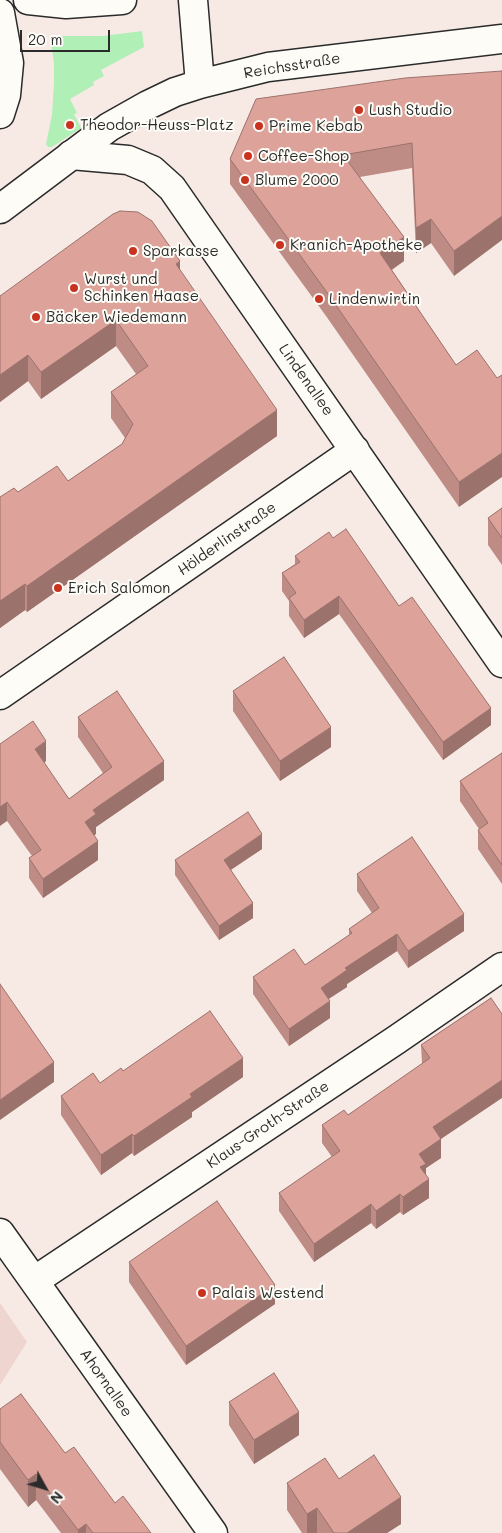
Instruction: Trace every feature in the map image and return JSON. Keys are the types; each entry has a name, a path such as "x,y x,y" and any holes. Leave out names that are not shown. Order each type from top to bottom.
{"street":[{"path":"28,0 66,4 122,0"},
{"path":"193,0 200,84"},
{"path":"0,13 9,63 6,95 0,114"},
{"name":"Reichsstraße","path":"72,156 108,127 175,92 200,84 268,67 502,39"},
{"path":"0,209 72,156"},
{"name":"Lindenallee","path":"72,156 128,160 152,170 172,188 502,663"},
{"name":"Hölderlinstraße","path":"0,695 355,450"},
{"name":"Klaus-Groth-Straße","path":"34,1281 396,1040 502,967"},
{"name":"Ahornallee","path":"0,1233 212,1533"}],"shaded area":[{"path":"0,1303 27,1342 0,1385"}],"green space":[{"path":"142,31 144,47 101,70 104,76 93,82 94,85 70,99 77,113 74,114 81,128 52,147 48,147 46,144 52,115 54,82 52,40 60,36 103,36"}],"building":[{"path":"502,71 502,216 454,251 431,219 416,228 412,143 343,155 404,237 380,253 456,365 477,350 497,378 502,375 502,453 459,482 326,291 230,159 256,99 405,78"},
{"path":"120,211 138,212 152,221 180,261 176,264 277,410 27,586 25,584 0,601 0,497 14,488 18,492 57,466 68,481 122,444 133,424 111,392 148,366 116,320 41,372 28,355 0,375 0,296 113,214"},
{"path":"502,508 502,538 488,518"},
{"path":"346,529 399,606 412,597 491,708 443,742 339,596 304,620 289,598 296,593 282,573 300,562 295,556 329,532 333,538"},
{"path":"284,657 331,727 280,761 233,691"},
{"path":"117,691 164,761 93,810 96,814 85,822 98,841 43,879 29,858 41,850 7,802 0,807 0,744 33,721 46,741 35,749 69,799 112,767 78,717"},
{"path":"502,753 502,865 478,830 488,823 460,781"},
{"path":"248,812 262,834 224,860 253,903 219,926 175,860"},
{"path":"412,837 464,914 408,951 397,934 345,968 347,970 321,988 330,1001 289,1029 253,977 294,949 305,965 352,933 349,929 379,908 357,874"},
{"path":"0,984 54,1062 0,1100"},
{"path":"491,998 502,1014 502,1080 433,1127 441,1139 419,1154 426,1164 420,1167 429,1179 403,1197 400,1194 376,1211 371,1204 314,1244 279,1193 340,1151 322,1125 344,1110 348,1115 430,1058 421,1045"},
{"path":"210,1011 243,1058 190,1094 192,1097 134,1136 132,1134 101,1155 61,1096 93,1073 100,1083 121,1068 123,1071"},
{"name":"Palais Westend","path":"217,1201 275,1285 186,1346 129,1262"},
{"path":"274,1373 299,1412 254,1440 229,1402"},
{"path":"21,1394 65,1453 74,1447 115,1503 123,1496 151,1533 93,1533 86,1524 78,1530 36,1474 28,1480 0,1442 0,1409"},
{"path":"374,1455 401,1497 347,1533 334,1533 317,1508 307,1514 287,1483 325,1458 339,1479"}],"place":[{"name":"Lush Studio","path":"359,110"},
{"name":"Theodor-Heuss-Platz","path":"70,125"},
{"name":"Prime Kebab","path":"259,126"},
{"name":"Coffee-Shop","path":"248,156"},
{"name":"Blume 2000","path":"245,180"},
{"name":"Kranich-Apotheke","path":"280,245"},
{"name":"Sparkasse","path":"133,251"},
{"name":"Wurst und Schinken Haase","path":"74,288"},
{"name":"Lindenwirtin","path":"319,299"},
{"name":"Bäcker Wiedemann","path":"36,317"},
{"name":"Erich Salomon","path":"58,588"},
{"name":"Palais Westend","path":"202,1293"}]}
